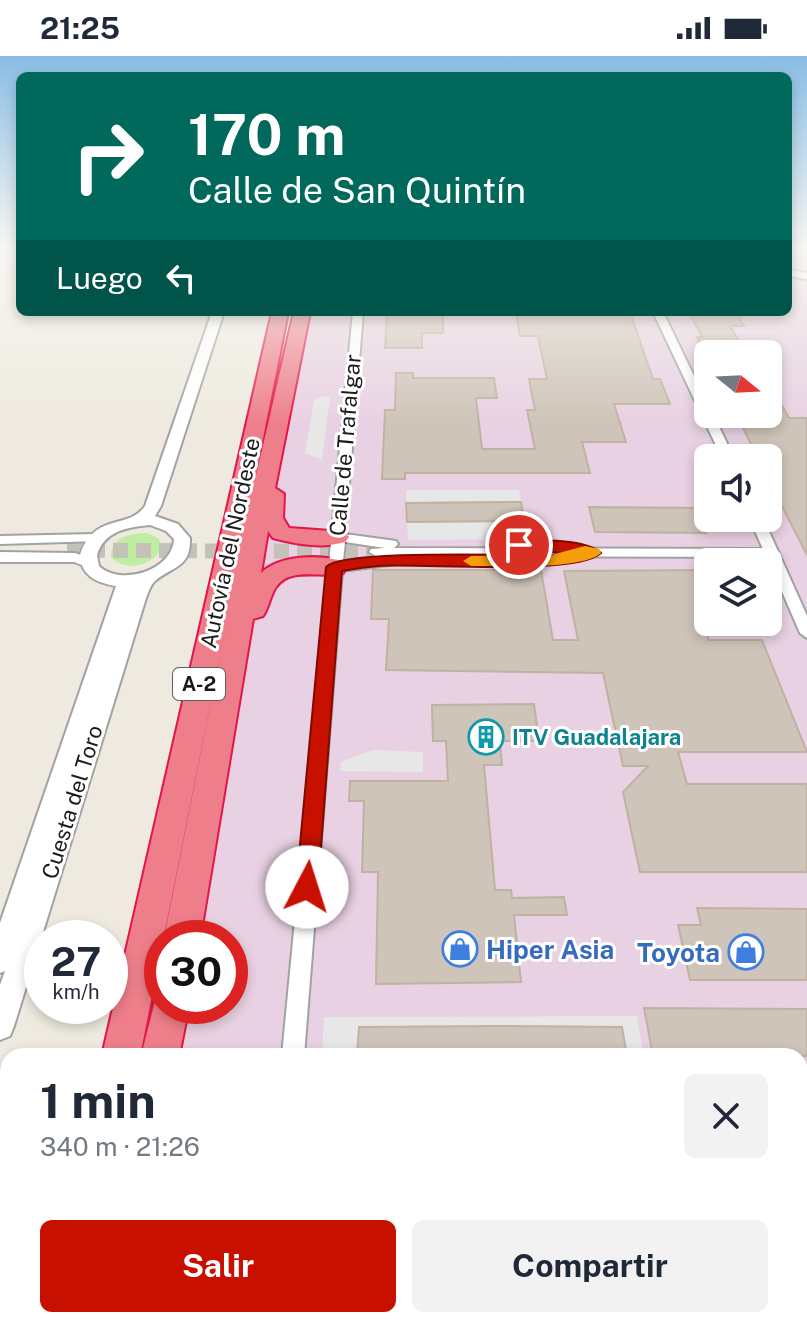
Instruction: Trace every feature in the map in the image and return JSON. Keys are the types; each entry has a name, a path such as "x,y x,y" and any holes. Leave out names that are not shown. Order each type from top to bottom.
{"highway":[{"name":"Autovía del Nordeste","path":"123,1048 279,316"},
{"name":"Autovía del Nordeste","path":"185,920 264,489 301,316"},
{"path":"275,447 272,512 277,529 336,552"},
{"path":"201,920 258,595 263,584 277,570 336,552"},
{"path":"162,1048 166,1024"},
{"path":"179,1048 183,1024"}],"street":[{"path":"137,521 147,515 153,506 217,316"},
{"path":"164,523 228,316"},
{"name":"Calle de Trafalgar","path":"294,1048 358,316"},
{"path":"660,316 721,444"},
{"path":"0,540 96,538 122,524 137,521 164,523 181,536 184,545 181,555 161,573 136,580 107,580 94,573 87,562 88,550 96,538"},
{"path":"336,552 381,544 549,545 593,553"},
{"path":"0,549 67,550"},
{"path":"336,552 379,561 551,561 593,553"},
{"path":"376,552 694,553"},
{"path":"0,557 75,558 87,562"},
{"path":"782,576 807,633"},
{"path":"0,960 136,580"},
{"name":"Cuesta del Toro","path":"0,1026 137,598 136,580"}],"shaded area":[{"path":"792,305 807,305 807,1048 164,1048 169,1024 248,1024 248,920 188,920 300,316 792,316"},
{"path":"323,396 330,398 322,460 305,453 314,400"},
{"path":"406,490 519,490 521,501 406,502"},
{"path":"525,522 527,539 408,540 407,523"},
{"path":"372,750 423,752 423,772 340,771 341,762"},
{"path":"637,1016 643,1048 322,1048 324,1017"}],"green space":[{"path":"147,533 158,538 162,546 147,562 124,565 111,557 117,541"}],"building":[{"path":"387,316 443,316 443,333 422,333 422,348 385,348"},
{"path":"517,316 631,316 653,379 660,379 670,404 614,404 626,442 582,442 590,473 405,473 405,479 382,479 385,410 395,410 396,373 413,373 413,378 494,378 497,398 476,398 482,449 535,449 527,410 535,410 529,379 547,379 538,336 520,336"},
{"path":"691,316 738,316 744,326 730,326 738,340 698,340 697,337 702,337"},
{"path":"782,406 789,418 807,418 807,555 782,506 782,444 751,444 743,428 782,428"},
{"path":"521,502 524,521 407,522 406,503"},
{"path":"589,507 694,508 694,532 706,533 595,532"},
{"path":"373,570 541,570 553,640 578,640 564,571 694,570 694,636 708,636 708,640 762,640 807,752 678,752 687,784 807,784 807,872 640,872 623,792 648,766 623,766 603,673 386,670 389,619 371,619"},
{"path":"534,704 539,741 500,741 502,765 484,765 495,890 511,890 512,898 564,897 567,915 514,915 521,982 376,984 378,872 362,872 364,801 349,801 350,781 448,781 446,741 433,741 432,705"},
{"name":"Toyota","path":"697,908 807,909 807,980 690,980 678,925 701,925"},
{"path":"644,1008 807,1009 807,1048 652,1048"},
{"path":"359,1027 622,1027 626,1048 358,1048"}],"tunnel":[{"path":"67,550 376,552"}],"slow traffic":[{"path":"471,561 551,561 593,553 585,551"}],"place":[{"name":"ITV Guadalajara","path":"486,737"},
{"name":"Hiper Asia","path":"460,949"},
{"name":"Toyota","path":"746,952"}],"route":[{"path":"307,887 334,567 379,561 551,561 593,553 549,545 519,545"}]}
